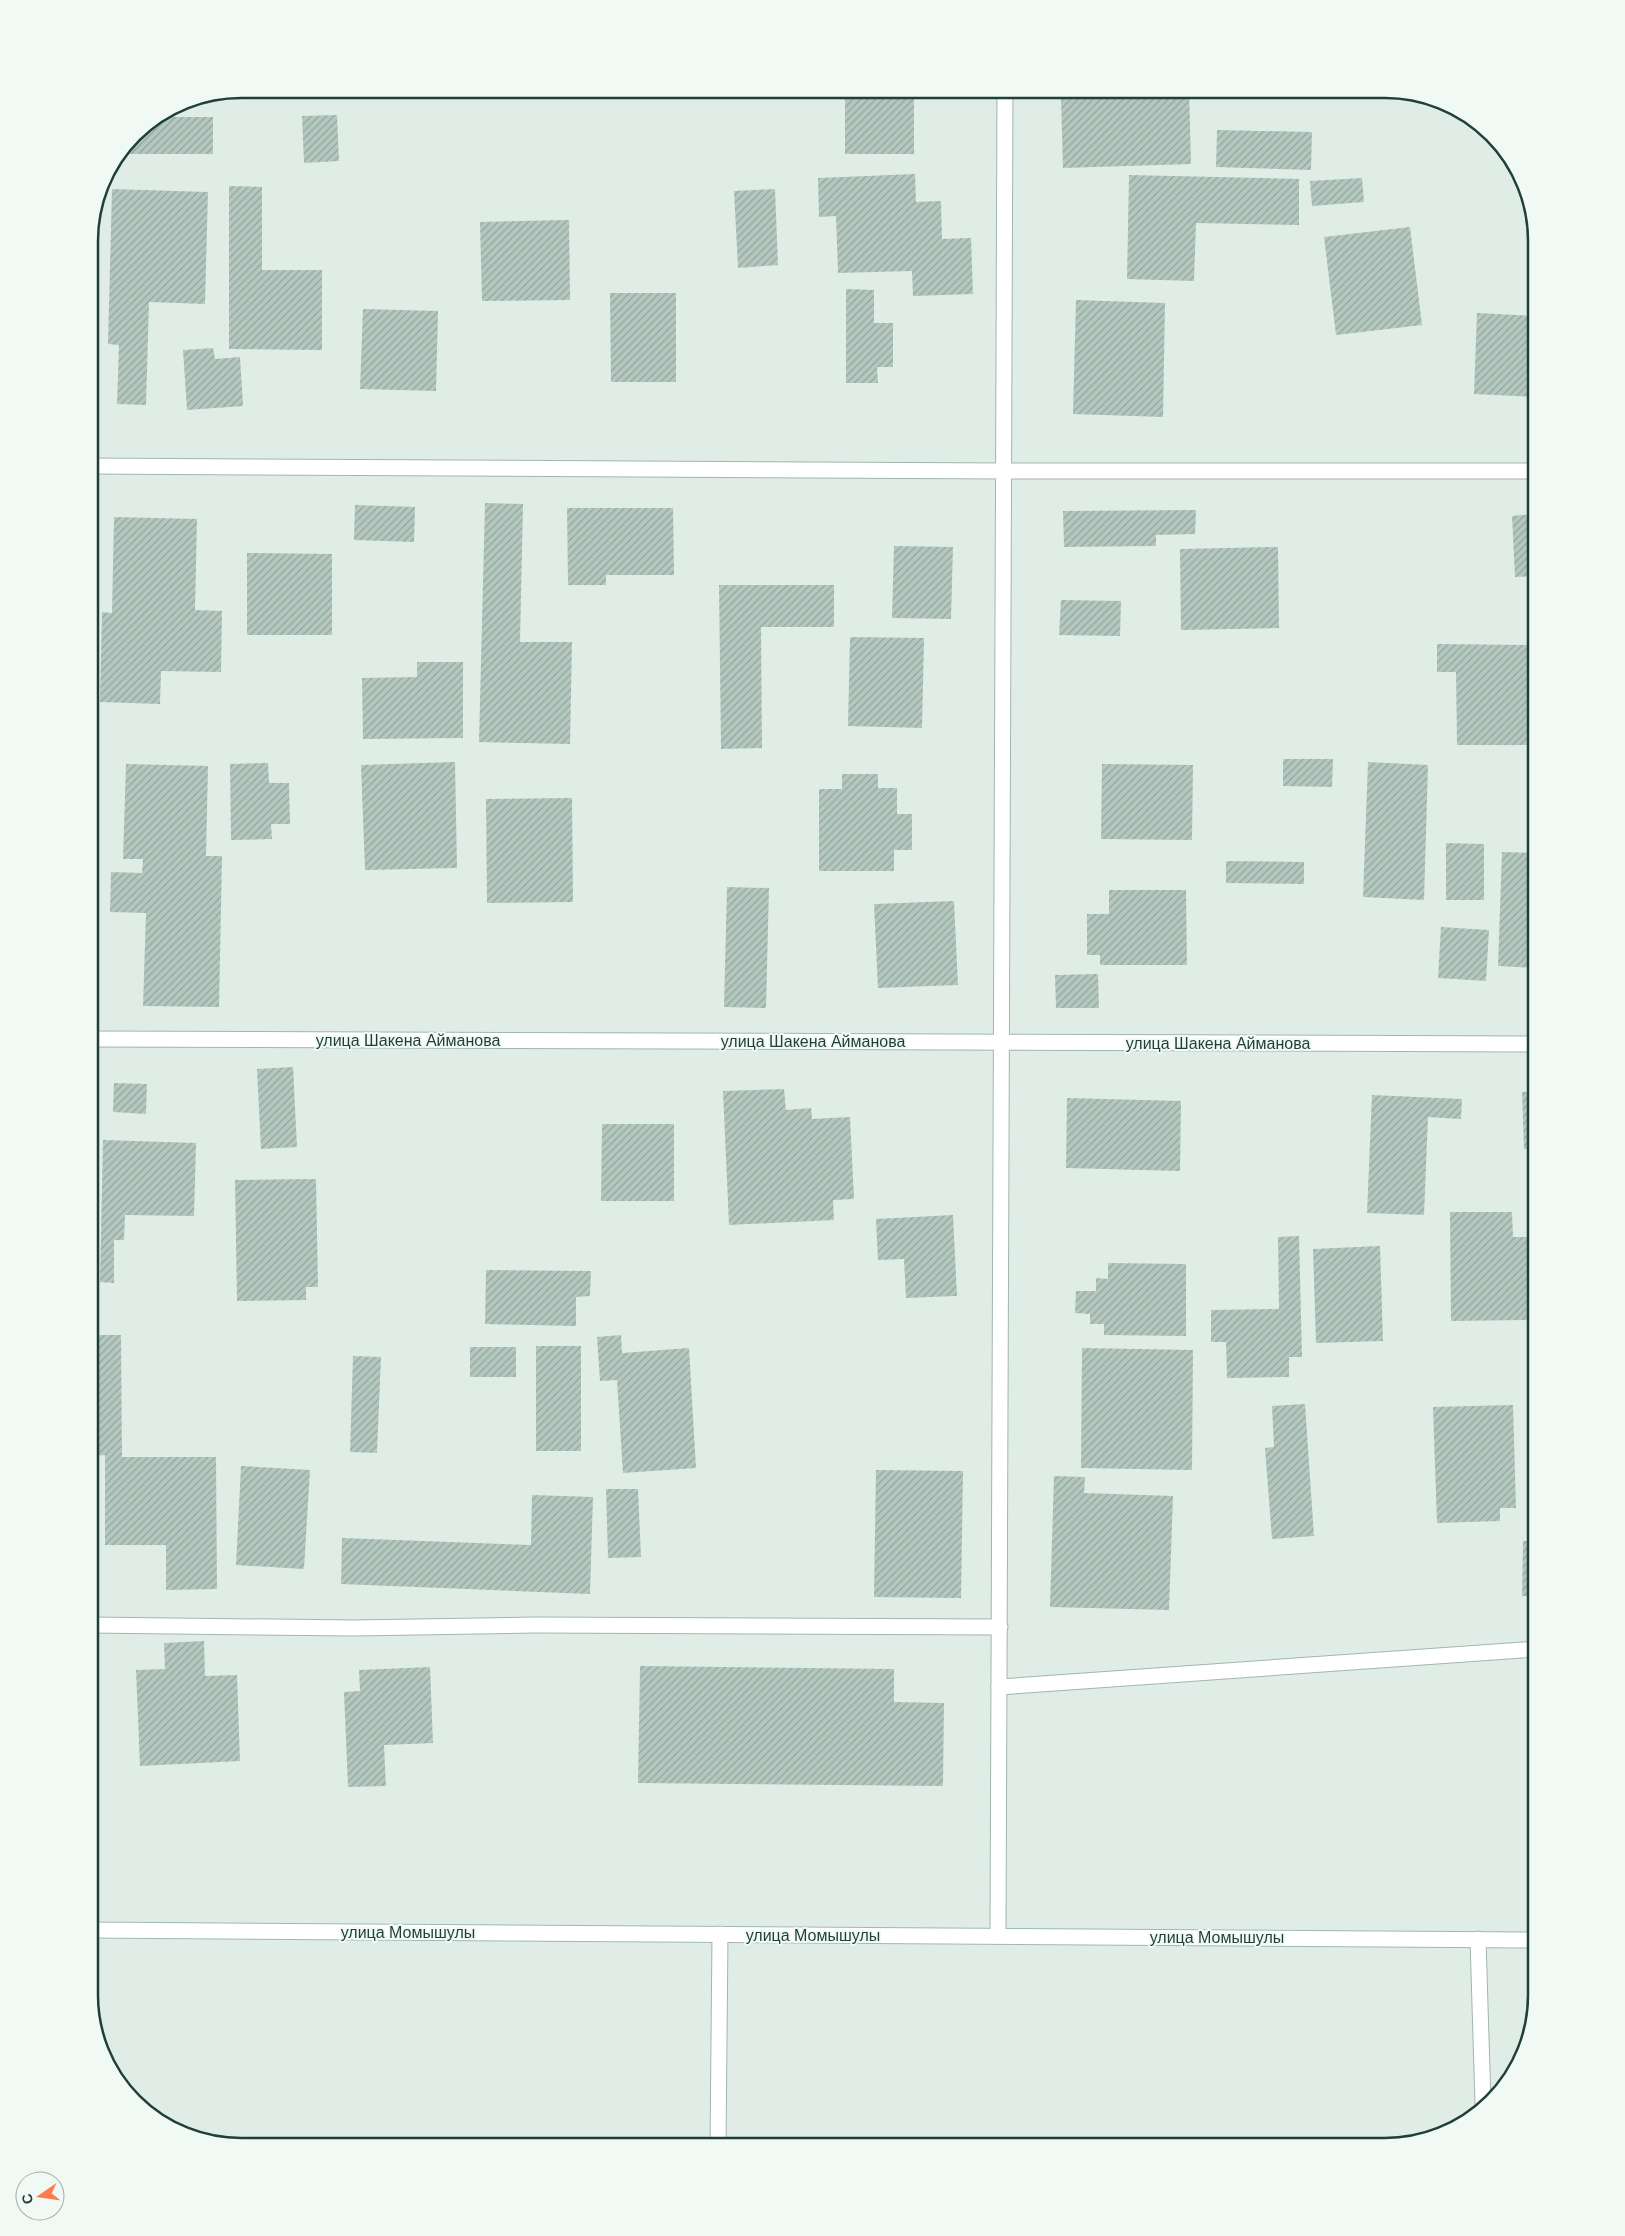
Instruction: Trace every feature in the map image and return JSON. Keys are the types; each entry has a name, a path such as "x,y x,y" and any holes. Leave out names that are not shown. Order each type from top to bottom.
{"street":[{"path":"998,1936 1003,1042 1005,98"},
{"path":"98,466 1005,471 1528,470"},
{"name":"улица Шакена Айманова","path":"98,1039 1528,1044"},
{"path":"98,1625 353,1628 534,1625 1000,1627"},
{"path":"1000,1687 1528,1650"},
{"name":"улица Момышулы","path":"98,1930 1528,1940"},
{"path":"718,2138 720,1934"},
{"path":"1478,1940 1483,2100"}],"building":[{"path":"845,98 914,98 914,154 845,154"},
{"path":"1189,98 1191,164 1063,168 1061,99"},
{"path":"337,115 339,161 304,163 302,116"},
{"path":"169,117 213,117 213,154 127,154 139,139"},
{"path":"1217,130 1312,132 1311,170 1216,167"},
{"path":"915,174 916,202 941,201 942,239 971,238 973,294 913,296 912,271 838,273 836,216 819,217 818,178"},
{"path":"1129,175 1299,179 1299,225 1196,223 1194,281 1127,279"},
{"path":"1362,178 1364,202 1312,206 1310,181"},
{"path":"229,186 262,187 262,270 322,270 322,350 229,349"},
{"path":"112,189 208,192 205,304 149,302 146,405 117,404 119,345 108,344"},
{"path":"775,189 778,265 738,268 734,191"},
{"path":"569,220 570,300 482,301 480,222"},
{"path":"1410,227 1422,325 1336,335 1324,237"},
{"path":"846,289 874,290 874,323 893,323 893,367 877,367 878,383 846,383"},
{"path":"610,293 676,293 676,382 611,382"},
{"path":"1076,300 1165,303 1163,417 1073,414"},
{"path":"363,309 438,311 436,391 360,389"},
{"path":"1477,313 1528,316 1528,397 1474,394"},
{"path":"213,348 215,359 240,357 243,406 187,410 183,350"},
{"path":"485,503 523,504 520,642 572,642 570,744 479,742"},
{"path":"355,505 415,507 414,542 354,540"},
{"path":"567,508 673,508 674,575 606,575 606,585 568,585"},
{"path":"1196,510 1195,534 1156,535 1156,546 1064,547 1063,511"},
{"path":"1528,515 1528,576 1515,577 1512,516"},
{"path":"114,517 197,519 195,610 222,611 221,672 161,671 160,704 100,702 102,612 112,613"},
{"path":"894,546 953,547 951,619 892,618"},
{"path":"1278,547 1279,628 1181,630 1180,549"},
{"path":"247,553 332,554 332,635 247,635"},
{"path":"719,585 834,585 834,627 761,627 762,748 721,749"},
{"path":"1061,600 1121,601 1120,636 1059,635"},
{"path":"850,637 924,638 922,728 848,726"},
{"path":"1437,644 1528,645 1528,745 1457,745 1456,672 1437,672"},
{"path":"417,662 463,662 463,738 363,739 362,678 417,677"},
{"path":"1283,759 1333,759 1332,787 1283,786"},
{"path":"455,762 457,868 365,870 361,765"},
{"path":"1368,762 1428,765 1424,900 1363,897"},
{"path":"268,763 269,783 289,783 290,824 271,824 272,839 231,840 230,764"},
{"path":"126,764 208,766 206,856 222,856 219,1007 143,1006 146,913 110,912 111,872 142,873 143,859 123,859"},
{"path":"1102,764 1193,765 1192,840 1101,839"},
{"path":"842,774 878,774 878,788 897,788 897,814 912,814 912,850 894,850 894,871 819,871 819,789 842,789"},
{"path":"572,798 573,902 487,903 486,799"},
{"path":"1446,843 1484,844 1484,900 1446,900"},
{"path":"1502,852 1528,853 1528,968 1498,966"},
{"path":"1226,861 1304,862 1304,884 1226,883"},
{"path":"727,887 769,888 766,1008 724,1007"},
{"path":"1109,890 1186,890 1187,965 1100,965 1100,955 1087,955 1087,914 1109,914"},
{"path":"954,901 958,985 878,988 874,904"},
{"path":"1441,927 1489,930 1486,981 1438,978"},
{"path":"1098,974 1099,1008 1056,1008 1055,975"},
{"path":"293,1067 297,1147 261,1149 257,1069"},
{"path":"114,1083 147,1084 146,1114 113,1112"},
{"path":"784,1089 786,1110 811,1108 812,1119 850,1117 854,1199 833,1200 834,1220 729,1225 723,1091"},
{"path":"1522,1092 1528,1092 1528,1149 1524,1149"},
{"path":"1372,1095 1462,1099 1461,1119 1428,1117 1424,1215 1367,1213"},
{"path":"1067,1098 1181,1101 1180,1171 1066,1168"},
{"path":"602,1124 674,1124 674,1201 601,1201"},
{"path":"103,1140 196,1143 194,1216 125,1215 124,1240 114,1240 114,1283 100,1282"},
{"path":"316,1179 318,1287 306,1287 306,1300 237,1301 235,1180"},
{"path":"1450,1212 1512,1212 1513,1237 1528,1237 1528,1320 1451,1321"},
{"path":"953,1215 957,1296 906,1298 904,1259 878,1260 876,1219"},
{"path":"1299,1236 1302,1357 1289,1357 1289,1377 1227,1378 1226,1342 1211,1342 1211,1310 1279,1309 1278,1237"},
{"path":"1380,1246 1383,1341 1316,1343 1313,1249"},
{"path":"1108,1263 1186,1264 1186,1336 1104,1335 1104,1324 1090,1324 1090,1314 1075,1313 1076,1291 1096,1291 1096,1278 1108,1279"},
{"path":"486,1270 591,1271 590,1296 576,1297 576,1326 485,1324"},
{"path":"98,1335 121,1335 122,1457 216,1457 217,1589 166,1590 166,1545 105,1545 105,1455 98,1456"},
{"path":"621,1335 622,1353 689,1348 696,1468 623,1473 617,1380 600,1381 597,1337"},
{"path":"536,1346 581,1346 581,1451 536,1451"},
{"path":"470,1347 516,1347 516,1377 470,1377"},
{"path":"1082,1348 1193,1350 1192,1470 1081,1468"},
{"path":"353,1356 381,1357 377,1453 350,1452"},
{"path":"1305,1404 1314,1536 1272,1539 1265,1448 1274,1447 1272,1406"},
{"path":"1513,1405 1516,1508 1500,1508 1500,1521 1437,1523 1433,1407"},
{"path":"241,1466 310,1470 304,1569 236,1565"},
{"path":"876,1470 963,1471 961,1598 874,1597"},
{"path":"1054,1476 1085,1477 1084,1493 1173,1496 1169,1610 1050,1607"},
{"path":"606,1489 638,1489 641,1557 608,1558"},
{"path":"532,1495 593,1497 590,1594 341,1584 342,1538 531,1545"},
{"path":"1523,1541 1528,1541 1528,1596 1522,1596"},
{"path":"204,1641 205,1676 237,1675 240,1761 140,1766 136,1670 165,1669 164,1643"},
{"path":"640,1666 894,1669 894,1702 944,1703 943,1786 638,1783"},
{"path":"430,1667 433,1743 384,1745 386,1786 348,1787 344,1692 360,1691 359,1670"}]}
